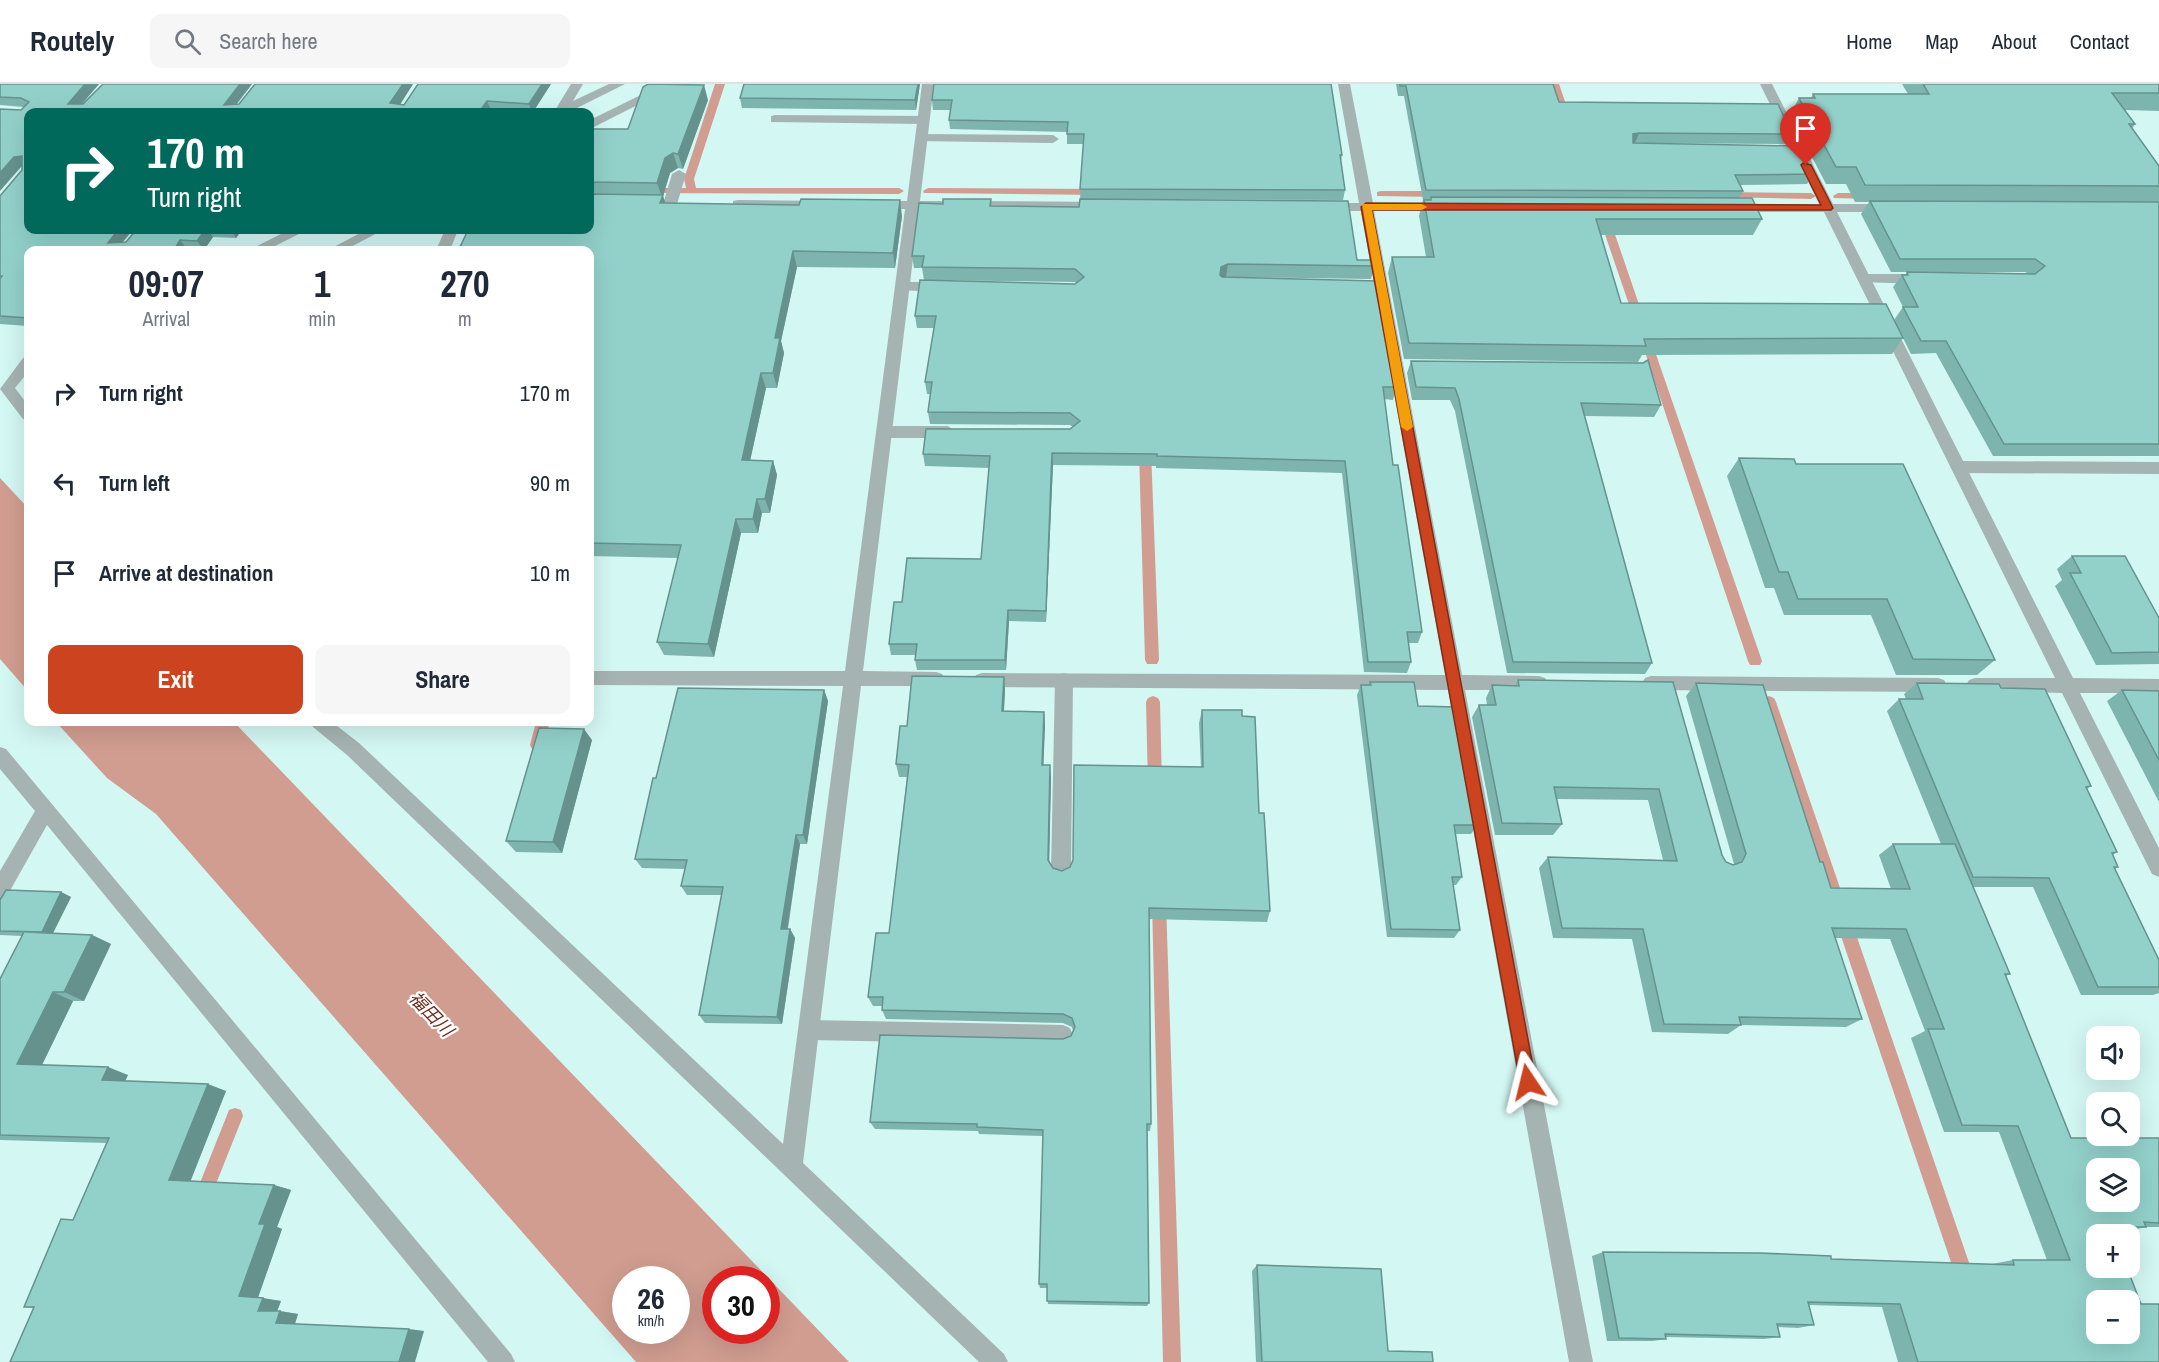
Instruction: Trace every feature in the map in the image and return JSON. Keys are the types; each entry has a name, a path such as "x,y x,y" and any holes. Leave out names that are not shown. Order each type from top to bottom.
{"street":[{"path":"562,108 577,84"},
{"path":"568,108 619,84"},
{"path":"594,123 674,84"},
{"path":"791,1168 928,84"},
{"path":"1344,84 1366,207 1375,286 1401,366 1454,682 1581,1362"},
{"path":"1766,84 1793,150 1828,208 2159,868"},
{"path":"775,119 923,120"},
{"path":"921,138 1053,139"},
{"path":"728,204 832,205"},
{"path":"867,205 1116,206"},
{"path":"1306,206 1461,207"},
{"path":"1721,208 1899,208"},
{"path":"265,246 291,234"},
{"path":"343,246 368,234"},
{"path":"1864,279 1933,279"},
{"path":"903,287 960,287"},
{"path":"0,367 23,367"},
{"path":"23,367 7,388 24,408"},
{"path":"884,432 966,432"},
{"path":"1958,467 2159,468"},
{"path":"594,678 1557,683"},
{"path":"1061,871 1064,680"},
{"path":"1636,683 2159,686"},
{"path":"1671,683 1677,706"},
{"path":"324,726 353,748 996,1362"},
{"path":"0,755 503,1362"},
{"path":"0,890 45,810"},
{"path":"809,1030 1063,1035"}],"water":[{"path":"0,478 24,504 24,686 0,659"},
{"name":"福田川","path":"60,726 238,726 757,1266 702,1266 702,1344 780,1344 780,1290 849,1362 636,1362 620,1344 690,1344 690,1266 612,1266 612,1335 156,814 107,778"}],"building":[{"path":"0,84 85,84 68,104 83,104 103,84 240,84 224,105 239,104 255,84 403,84 390,103 404,105 418,84 542,84 529,104 487,101 482,108 24,108 24,234 115,234 108,243 126,242 133,234 202,234 197,241 180,240 176,246 24,246 24,318 0,316 0,279 2,276 0,276 0,196 22,170 22,156 14,157 0,173 0,109 21,110 29,102 21,98 0,97"},
{"path":"648,84 704,85 678,154 673,153 665,158 657,183 594,182 594,129 628,129 643,87"},
{"path":"744,84 918,84 915,100 740,98"},
{"path":"934,84 1331,84 1345,190 1080,189 1084,134 1067,134 1068,122 949,120 952,100 932,100"},
{"path":"1400,84 1553,84 1559,102 1778,104 1792,134 1639,133 1633,134 1633,143 1799,146 1813,174 1735,175 1743,191 1426,190 1406,86 1400,86"},
{"path":"1923,84 2159,84 2159,93 2112,93 2135,124 2129,124 2159,166 2159,186 1865,185 1856,167 1836,167 1799,98 1815,98 1813,94 1929,94"},
{"path":"594,194 663,195 660,203 799,205 801,199 900,200 893,253 793,251 775,338 780,338 773,373 761,373 742,460 773,461 765,499 757,499 753,519 736,519 708,644 657,642 681,545 594,543 594,246 460,246 466,234 594,234"},
{"path":"1431,197 1752,198 1762,219 1596,219 1621,303 1886,304 1903,338 1644,339 1646,346 1409,343 1392,257 1434,257 1424,200 1431,200"},
{"path":"943,199 991,199 990,206 1079,207 1080,199 1348,201 1357,260 1373,260 1374,266 1228,264 1221,267 1220,275 1222,277 1377,281 1396,387 1383,387 1393,465 1398,465 1422,632 1407,632 1411,662 1368,662 1345,461 1157,456 1157,454 1052,453 1046,611 1008,610 1005,660 915,660 917,644 889,644 894,602 902,602 907,558 981,559 990,456 923,454 926,429 1070,429 1080,421 1070,413 928,412 932,382 925,382 936,316 915,316 920,280 1075,284 1084,277 1075,269 922,267 924,256 912,256 919,203 943,204"},
{"path":"1870,201 2159,202 2159,444 2004,444 1946,341 1921,341 1903,307 1918,307 1902,275 1908,275 1907,272 2035,274 2045,266 2035,259 1900,259"},
{"path":"1648,360 1661,405 1581,403 1652,663 1513,662 1459,399 1455,388 1416,387 1411,361 1643,363"},
{"path":"1739,458 1794,459 1796,464 1903,464 1995,660 1913,659 1887,599 1798,599 1788,572 1779,572"},
{"path":"2072,556 2125,556 2159,618 2159,652 2112,653 2070,573 2081,573"},
{"path":"912,676 1004,677 1002,711 1044,712 1042,765 1050,765 1048,860 1053,868 1062,871 1070,867 1073,860 1074,765 1203,767 1202,710 1242,710 1242,716 1255,717 1259,813 1264,813 1270,911 1149,908 1151,1124 1147,1124 1149,1303 1047,1301 1047,1284 1039,1284 1043,1130 977,1127 977,1124 870,1122 880,1035 1063,1039 1071,1036 1075,1027 1072,1018 1063,1014 882,1010 883,997 868,997 876,933 889,933 909,765 896,764 900,726 907,726"},
{"path":"1518,680 1673,682 1722,855 1726,862 1733,865 1742,862 1746,854 1696,683 1763,685 1820,862 1823,862 1831,888 1910,889 1893,844 1955,844 2010,974 2005,974 2071,1138 2086,1138 2086,1146 2140,1146 2140,1138 2159,1138 2159,1223 2144,1222 2146,1227 2140,1227 2140,1224 2086,1224 2086,1278 2131,1278 2136,1290 2086,1290 2086,1344 2140,1344 2140,1301 2141,1304 2159,1304 2159,1362 1918,1362 1900,1304 1808,1302 1814,1325 1777,1324 1780,1337 1665,1334 1666,1339 1619,1338 1603,1252 1759,1253 1831,1256 1831,1259 2014,1265 2013,1260 2070,1260 2018,1126 1962,1125 1928,1029 1944,1029 1906,929 1832,928 1862,1019 1739,1017 1741,1025 1664,1024 1643,929 1562,928 1548,857 1677,861 1659,789 1554,787 1562,824 1502,823 1479,705 1496,705 1492,685 1519,686"},
{"path":"1370,682 1414,682 1418,706 1455,707 1477,825 1454,825 1462,877 1452,877 1460,930 1391,929 1361,685 1371,685"},
{"path":"1917,683 1999,684 2001,688 2045,689 2091,786 2086,787 2117,852 2112,853 2118,867 2114,867 2159,960 2159,987 2098,987 2049,878 1973,877 1899,699 1923,699"},
{"path":"678,688 824,690 803,835 796,835 781,929 790,929 777,1017 699,1015 723,887 681,886 687,860 635,859 653,778 656,778"},
{"path":"2122,690 2159,691 2159,760"},
{"path":"539,728 584,729 553,842 506,841"},
{"path":"6,890 61,892 42,932 0,931 0,900"},
{"path":"24,932 92,935 64,992 53,992 17,1064 108,1067 102,1080 208,1084 169,1180 274,1185 259,1224 265,1224 239,1296 263,1298 258,1311 280,1311 276,1323 409,1329 399,1362 10,1362 34,1307 24,1307 61,1219 73,1220 109,1138 0,1135 0,979"},
{"path":"1257,1265 1381,1269 1388,1351 1432,1352 1433,1362 1262,1362"}],"waterway":[{"path":"692,191 689,179 720,84"},
{"path":"1554,84 1566,119"},
{"path":"646,191 692,191"},
{"path":"692,191 899,191"},
{"path":"928,191 1099,192"},
{"path":"1381,194 1438,194"},
{"path":"1723,195 1811,196"},
{"path":"1838,196 1869,196"},
{"path":"1604,217 1639,319"},
{"path":"1645,337 1755,661"},
{"path":"1145,450 1152,660"},
{"path":"1153,702 1155,784"},
{"path":"1769,702 1966,1280"},
{"path":"537,745 542,726"},
{"path":"1159,902 1172,1362"},
{"path":"202,1198 235,1116"}],"slow traffic":[{"path":"1407,427 1366,207 1422,207"}],"route":[{"path":"1528,1082 1366,207 1828,208 1806,165"}]}
